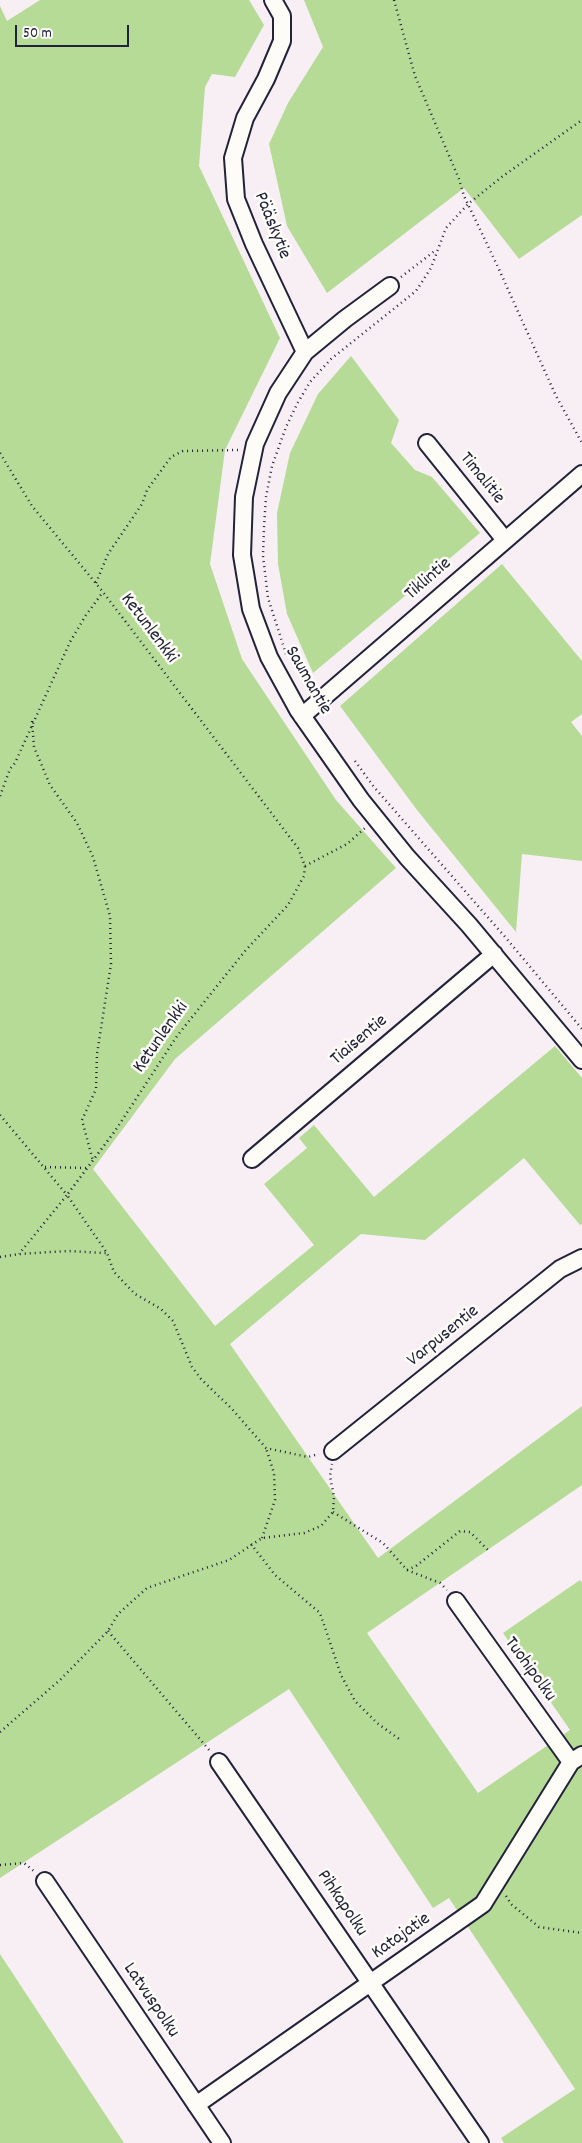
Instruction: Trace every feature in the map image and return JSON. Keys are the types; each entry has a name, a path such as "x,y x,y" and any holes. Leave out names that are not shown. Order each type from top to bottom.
{"street":[{"name":"Pääskytie","path":"273,0 282,16 282,41 266,79 245,118 233,158 236,199 254,244 305,352"},
{"name":"Saumantie","path":"390,286 345,319 305,352 278,393 254,449 244,497 242,555 251,610 269,657 302,716 377,820 407,857 579,1050"},
{"name":"Timalitie","path":"427,443 505,540"},
{"name":"Tiklintie","path":"302,716 582,474"},
{"name":"Tiaisentie","path":"252,1159 494,954"},
{"name":"Varpusentie","path":"333,1451 560,1269 582,1258"},
{"name":"Tuohipolku","path":"456,1601 576,1758"},
{"name":"Katajatie","path":"196,2105 483,1904 576,1758"},
{"name":"Pihkapolku","path":"219,1762 480,2143"},
{"name":"Latvuspolku","path":"45,1881 222,2143"}],"path":[{"path":"394,0 415,76 459,179 464,196 556,396 582,444"},
{"path":"288,659 268,598 263,556 266,497 272,466 286,427 310,382 331,359 395,309 424,282 446,228 468,204 503,176 582,120"},
{"path":"390,286 436,250"},
{"path":"96,583 108,554 142,504 147,490 171,457 184,452 254,449"},
{"name":"Ketunlenkki","path":"0,452 32,506 96,583 298,848 305,866 304,876 288,905 245,951 178,1036 93,1162 18,1254"},
{"path":"0,796 7,775 23,745 32,721 70,642 86,615 103,592"},
{"path":"32,721 34,748 50,785 77,824 93,857 110,916 111,964 97,1054 96,1089 82,1120 93,1162"},
{"path":"352,758 374,787 506,938 582,1029"},
{"path":"305,866 347,844 377,820"},
{"path":"0,1115 67,1195 106,1253 114,1272 135,1294 161,1309 173,1321 192,1367 266,1448 274,1473 275,1500 262,1538"},
{"path":"45,1167 87,1168"},
{"path":"0,1257 18,1254 68,1252 106,1253"},
{"path":"0,1732 60,1680 108,1631 118,1614 148,1588 229,1560 262,1538 304,1533 321,1526 333,1512 334,1497 330,1476 333,1451 308,1457 266,1448"},
{"path":"333,1512 383,1543 407,1570 440,1583 456,1601"},
{"path":"407,1570 416,1566 460,1531 470,1532 488,1550"},
{"path":"251,1544 274,1575 320,1613 341,1675 356,1701 377,1723 402,1741"},
{"path":"108,1631 219,1762"},
{"path":"0,1865 24,1862 45,1881"},
{"path":"496,1882 511,1904 539,1926 582,1933"}],"green space":[{"path":"40,0 249,0 264,25 235,77 212,74 205,87 199,166 280,338 225,450 210,564 242,659 336,800 396,868 175,1059 93,1169 215,1326 314,1245 264,1184 307,1148 299,1138 314,1125 374,1197 555,1046 582,1078 582,1224 580,1225 524,1158 425,1240 361,1234 230,1344 378,1558 582,1406 582,1485 367,1633 478,1793 570,1730 503,1633 580,1580 582,1583 582,2143 504,2143 501,2138 575,2089 449,1898 433,1908 289,1689 0,1878 0,6 7,21"},
{"path":"304,0 582,0 582,215 519,259 464,188 327,293 287,226 269,144 288,103 323,47"},
{"path":"351,356 399,420 391,443 415,470 432,477 480,533 313,673 287,614 278,564 277,513 290,453 318,394"},
{"path":"502,564 582,661 582,714 571,722 582,736 582,861 522,854 516,932 417,810 340,706"},
{"path":"0,1954 124,2143 0,2143"}]}
